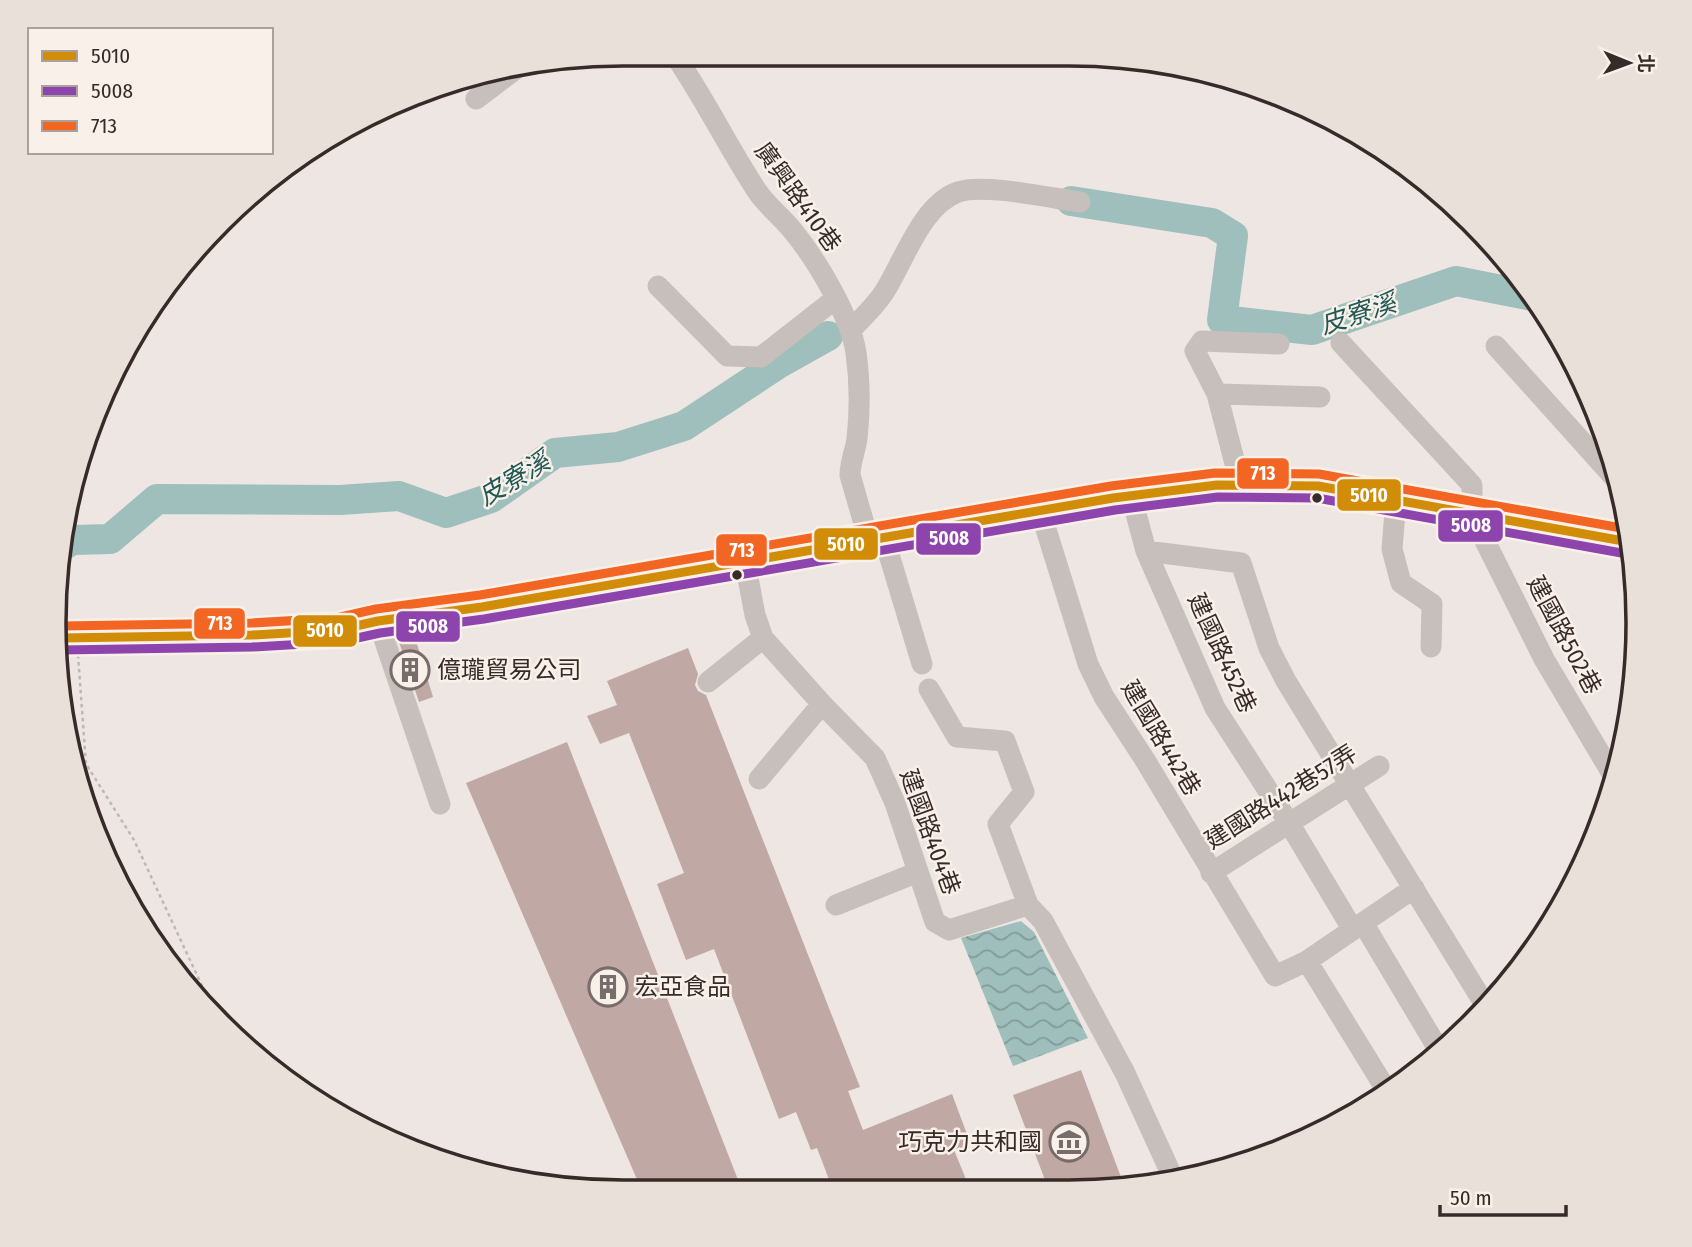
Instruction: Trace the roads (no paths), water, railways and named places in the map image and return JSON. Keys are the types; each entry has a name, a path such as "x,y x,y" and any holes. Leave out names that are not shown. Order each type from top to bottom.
{"street":[{"name":"廣興路410巷","path":"682,66 763,200 793,231 817,265 851,330 859,392 858,432 850,475 922,664"},
{"path":"476,99 501,80"},
{"path":"851,330 883,294 929,215 942,201 959,192 989,190 1080,202"},
{"path":"658,286 727,356 761,358 835,299"},
{"path":"1240,483 1217,394 1195,351 1202,341 1279,344"},
{"path":"1341,343 1472,485 1472,515"},
{"path":"1496,346 1602,464"},
{"path":"1217,394 1320,397"},
{"path":"69,638 326,631 482,607 1131,495 1240,483 1318,486 1619,540"},
{"name":"建國路452巷","path":"1131,495 1146,551 1215,708 1434,1043"},
{"path":"1396,499 1392,549 1401,583 1432,604 1431,647"},
{"name":"建國路442巷","path":"1040,510 1088,663 1104,697 1275,976 1307,961"},
{"name":"建國路502巷","path":"1472,515 1544,659 1607,766"},
{"path":"1146,551 1241,563 1269,648 1286,681 1481,998"},
{"name":"建國路404巷","path":"745,562 755,615 763,638 875,758 895,803 935,922 949,930 1028,905"},
{"path":"378,621 440,804"},
{"path":"708,682 763,638"},
{"path":"929,689 957,737 1005,741 1024,792 998,824 1028,905 1043,921 1125,1073 1170,1171"},
{"path":"759,779 822,704"},
{"name":"建國路442巷57弄","path":"1211,873 1379,766"},
{"path":"836,905 918,872"},
{"path":"1383,1084 1307,961 1414,888"}],"water":[{"path":"1021,921 1034,932 1088,1038 1013,1066 961,938"}],"waterway":[{"name":"皮寮溪","path":"1071,201 1212,223 1233,236 1222,320 1312,330 1456,281 1517,293"},
{"name":"皮寮溪","path":"73,540 110,539 157,499 340,500 399,496 446,513 491,498 555,453 618,447 684,426 778,364 828,336"}],"place":[{"name":"億瓏貿易公司","path":"410,670"},
{"name":"宏亞食品","path":"608,987"},
{"name":"巧克力共和國","path":"1069,1142"}]}
